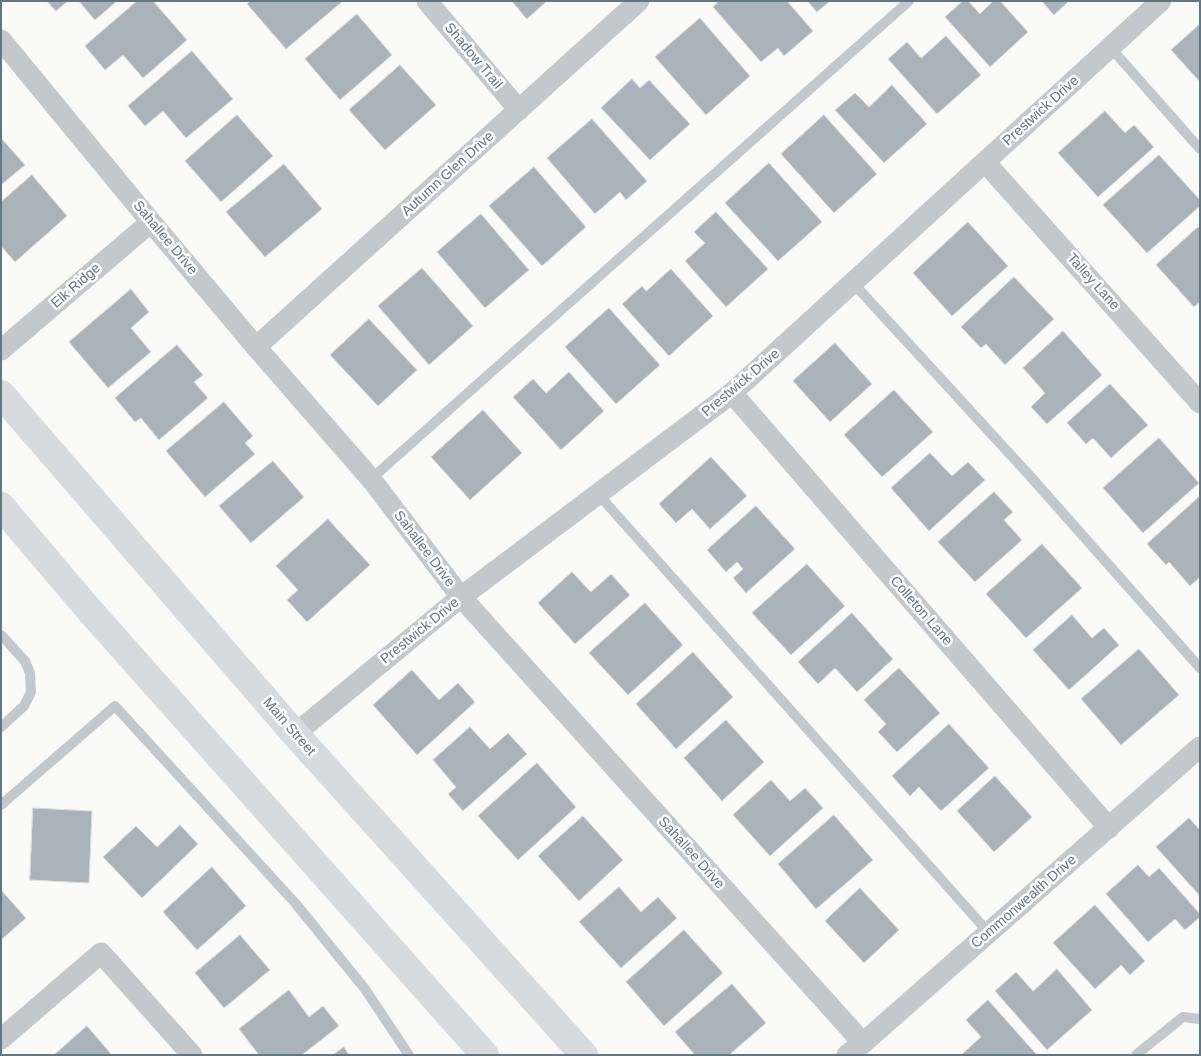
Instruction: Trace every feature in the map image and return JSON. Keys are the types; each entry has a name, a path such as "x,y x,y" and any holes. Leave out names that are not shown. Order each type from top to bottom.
{"main road":[{"name":"Main Street","path":"1,394 295,734 584,1055"},
{"path":"1,506 97,619 485,1055"}],"street":[{"name":"Shadow Trail","path":"427,1 519,110"},
{"name":"Autumn Glen Drive","path":"256,347 639,1"},
{"name":"Prestwick Drive","path":"295,734 461,597 732,393 1160,1"},
{"name":"Sahallee Drive","path":"1,40 256,347 371,479 461,597 855,1049"},
{"name":"Talley Lane","path":"985,162 1200,403"},
{"name":"Elk Ridge","path":"1,350 151,222"},
{"name":"Colleton Lane","path":"732,393 1109,828"},
{"name":"Commonwealth Drive","path":"855,1049 1200,747"},
{"path":"1,1039 101,953 192,1055"}],"lane":[{"path":"371,479 909,1"},
{"path":"1110,47 1200,149"},
{"path":"853,283 1030,476 1200,668"},
{"path":"598,494 989,933"},
{"path":"1,635 25,661 30,673 31,692 24,706 1,726"},
{"path":"1,805 115,706 296,904 365,989 409,1055"},
{"path":"1136,1055 1182,1017 1200,1019"}],"building":[{"path":"47,1 68,1 56,11"},
{"path":"79,1 117,1 95,20"},
{"path":"137,1 153,1 187,40 143,78 123,55 105,70 85,46"},
{"path":"250,1 343,1 286,49 247,4"},
{"path":"512,1 547,1 527,19"},
{"path":"719,1 787,1 813,31 784,56 778,48 761,62 713,7"},
{"path":"808,1 830,1 817,12"},
{"path":"963,1 968,1 980,14 993,1 1000,1 1028,32 990,67 945,17"},
{"path":"1042,1 1069,1 1054,15"},
{"path":"357,14 392,55 340,100 305,59"},
{"path":"700,18 750,76 706,115 655,57"},
{"path":"1200,24 1200,82 1171,50"},
{"path":"946,36 981,75 937,114 888,59 907,42 921,58"},
{"path":"192,51 233,99 186,138 163,111 145,126 128,106"},
{"path":"400,65 436,105 385,150 349,110"},
{"path":"632,79 640,88 649,80 690,124 650,160 601,108"},
{"path":"892,85 927,124 884,163 835,110 855,93 869,107"},
{"path":"1105,111 1125,133 1134,125 1154,147 1098,197 1058,153"},
{"path":"237,115 273,156 221,202 185,161"},
{"path":"824,115 877,174 834,213 781,154"},
{"path":"592,119 647,181 626,200 620,192 595,214 547,158"},
{"path":"1,138 25,165 1,185"},
{"path":"1159,155 1200,200 1200,206 1147,253 1103,205"},
{"path":"769,163 822,222 778,261 725,203"},
{"path":"284,164 322,209 265,257 226,212"},
{"path":"534,167 586,227 542,266 489,206"},
{"path":"32,175 67,216 15,262 1,246 1,202"},
{"path":"716,212 768,269 726,307 685,261 705,243 694,232"},
{"path":"481,214 529,270 485,308 437,252"},
{"path":"968,222 1008,266 952,316 913,273"},
{"path":"1198,227 1200,229 1200,302 1194,307 1156,265"},
{"path":"422,268 473,326 429,365 378,306"},
{"path":"671,269 713,316 669,356 622,304 642,286 646,291"},
{"path":"1014,277 1054,319 1005,365 986,344 981,348 961,327"},
{"path":"131,289 149,312 131,328 151,352 108,388 69,342"},
{"path":"609,308 660,365 616,404 565,347"},
{"path":"369,319 417,370 378,406 330,355"},
{"path":"1063,331 1102,375 1047,424 1031,407 1045,393 1023,368"},
{"path":"835,343 872,384 830,422 793,381"},
{"path":"177,345 203,375 194,382 208,398 159,440 141,418 135,422 115,398"},
{"path":"569,372 604,411 561,450 513,397 533,379 546,393"},
{"path":"1110,384 1148,425 1111,458 1093,438 1086,444 1067,423"},
{"path":"894,390 933,432 882,477 844,435"},
{"path":"224,402 253,436 245,443 255,454 205,497 166,451"},
{"path":"483,410 522,453 470,500 431,457"},
{"path":"1159,438 1199,483 1143,533 1103,488"},
{"path":"930,453 952,476 968,462 985,480 929,531 891,488"},
{"path":"711,457 747,496 710,529 692,509 676,523 659,504"},
{"path":"273,461 304,497 251,543 219,506"},
{"path":"994,492 1013,512 1004,520 1022,540 975,582 938,542"},
{"path":"1200,496 1200,577 1190,586 1169,562 1166,565 1147,544"},
{"path":"756,506 795,549 746,593 733,578 743,569 737,562 726,572 707,550"},
{"path":"328,519 370,565 307,622 287,600 298,590 276,566"},
{"path":"1042,544 1082,588 1026,638 986,594"},
{"path":"807,564 845,606 791,655 752,613"},
{"path":"572,572 591,592 611,574 630,595 575,644 538,603"},
{"path":"645,603 683,645 628,695 589,653"},
{"path":"852,613 893,659 857,692 835,668 818,684 798,662"},
{"path":"1072,615 1092,638 1104,628 1119,645 1069,690 1033,650"},
{"path":"1139,649 1179,695 1121,745 1081,699"},
{"path":"693,652 733,697 676,749 636,704"},
{"path":"899,668 940,713 897,752 878,732 886,724 864,700"},
{"path":"412,670 439,700 458,683 475,702 417,755 373,705"},
{"path":"726,720 764,762 722,801 684,758"},
{"path":"949,724 989,768 941,811 919,787 910,796 892,776"},
{"path":"470,727 490,749 508,733 527,754 463,811 448,794 456,787 433,760"},
{"path":"537,763 576,807 518,860 478,816"},
{"path":"995,776 1032,817 994,852 957,811"},
{"path":"771,780 790,801 805,788 823,808 770,856 733,815"},
{"path":"33,808 92,811 89,883 30,880"},
{"path":"834,815 873,860 816,909 778,864"},
{"path":"583,816 623,860 579,901 538,856"},
{"path":"1189,818 1200,830 1200,896 1156,847"},
{"path":"180,825 198,844 142,898 103,857 136,826 157,847"},
{"path":"1138,865 1149,877 1159,868 1200,914 1200,917 1185,930 1175,919 1148,942 1106,894"},
{"path":"212,867 246,906 197,950 163,912"},
{"path":"619,887 641,912 658,897 677,918 621,968 579,922"},
{"path":"860,888 899,930 864,963 825,921"},
{"path":"1,890 26,918 1,940"},
{"path":"1095,905 1145,961 1130,975 1121,965 1095,989 1053,943"},
{"path":"684,930 723,973 664,1026 626,982"},
{"path":"240,935 270,970 224,1008 195,973"},
{"path":"1057,969 1092,1010 1047,1050 995,991 1016,972 1033,991"},
{"path":"732,984 766,1023 729,1055 695,1055 675,1032"},
{"path":"289,990 309,1017 323,1006 339,1026 302,1055 259,1055 239,1029"},
{"path":"988,1000 1037,1055 961,1055 981,1037 966,1020"},
{"path":"87,1026 112,1055 54,1055"},
{"path":"344,1047 349,1055 333,1055"}]}
